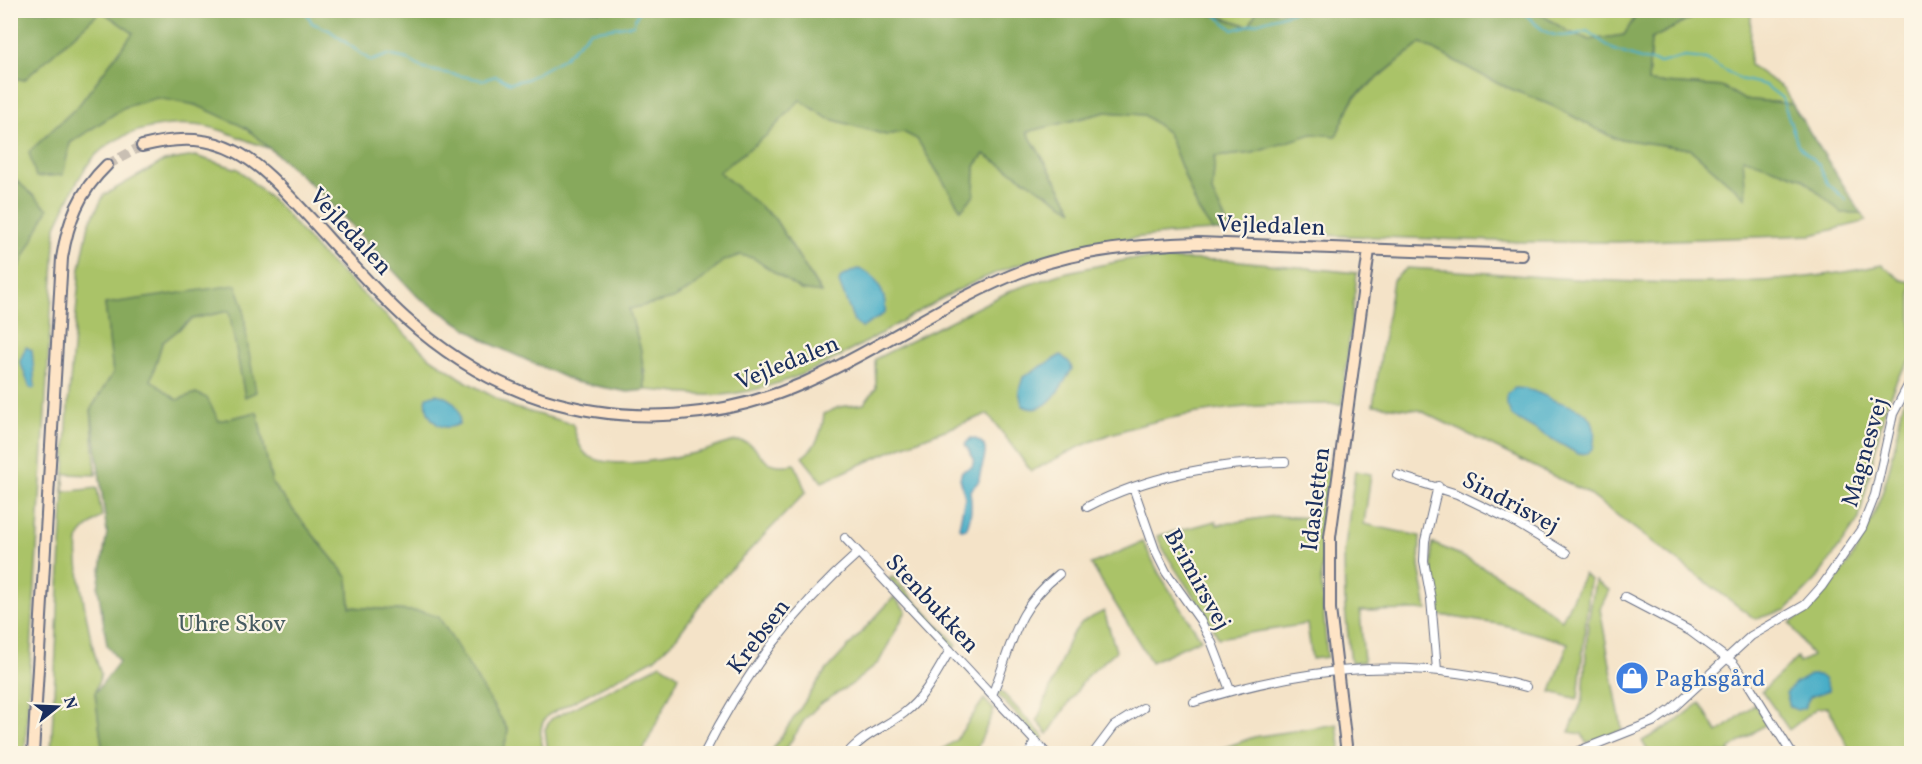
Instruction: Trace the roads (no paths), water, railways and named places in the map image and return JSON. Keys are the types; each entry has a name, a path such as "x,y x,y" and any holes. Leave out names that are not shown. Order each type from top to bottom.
{"street":[{"name":"Vejledalen","path":"142,146 197,141 232,149 247,157 278,181 403,316 458,358 507,386 542,399 581,410 627,415 674,416 706,412 774,395 837,367 987,286 1030,268 1071,256 1154,244 1198,243 1522,255"},
{"path":"33,753 62,258 72,212 93,179 107,165"},
{"name":"Idasletten","path":"1347,753 1330,609 1330,537 1369,250"},
{"name":"Magnesvej","path":"1571,753 1638,729 1664,715 1751,636 1781,621 1805,605 1822,586 1862,528 1875,495 1893,414 1911,378"},
{"path":"1087,507 1133,487 1204,470 1285,462"},
{"name":"Sindrisvej","path":"1398,475 1438,486 1511,520 1566,553"},
{"name":"Sindrisvej","path":"1437,670 1431,599 1424,561 1425,541 1438,486"},
{"name":"Brimirsvej","path":"1133,487 1155,550 1166,572 1200,620 1212,643 1230,690"},
{"name":"Stenbukken","path":"845,538 1047,753"},
{"name":"Krebsen","path":"704,753 717,728 766,652 803,608 858,553"},
{"name":"Stenbukken","path":"992,695 1018,623 1029,603 1059,574"},
{"path":"1625,597 1690,631 1725,658 1746,680 1792,753"},
{"path":"847,753 855,745 905,712 920,698 950,650"},
{"path":"1194,702 1263,681 1337,670 1393,668 1437,670 1480,676 1526,687"},
{"path":"1093,753 1114,726 1143,708"},
{"path":"1029,753 1035,741"},
{"path":"1593,745 1596,753"}],"water":[{"path":"857,269 870,274 875,279 882,292 885,306 885,313 862,328 854,321 839,282 841,277"},
{"path":"26,347 32,350 35,387 33,389 30,388 20,361"},
{"path":"1061,355 1070,363 1072,369 1052,399 1039,408 1022,405 1019,391 1023,377"},
{"path":"1515,388 1534,391 1586,414 1594,426 1593,449 1588,453 1578,454 1512,416 1507,405 1507,394"},
{"path":"436,394 455,404 460,418 459,424 445,427 434,422 430,417 426,404 427,397"},
{"path":"971,438 983,444 985,456 979,481 970,491 971,510 968,524 966,529 961,529 959,527 965,497 960,478 962,471 972,467 974,459 965,444"},
{"path":"1810,675 1819,675 1824,679 1829,690 1810,697 1804,708 1797,710 1790,707 1786,693 1796,683"}],"waterway":[{"path":"305,10 312,23 329,30 371,61 388,55 407,59 424,69 483,80 496,76 510,83 527,79 564,58 590,31 633,25 639,10"},
{"path":"1210,10 1233,30 1300,10"},
{"path":"1522,10 1544,31 1551,34 1566,36 1587,31 1614,50 1660,63 1684,57 1706,59 1740,79 1765,85 1782,98 1798,145 1819,165 1827,183 1846,200"}],"tunnel":[{"path":"107,165 142,146"}],"place":[{"name":"Paghsgård","path":"1632,678"}],"park label":[{"name":"Uhre Skov","path":"232,623"}]}
